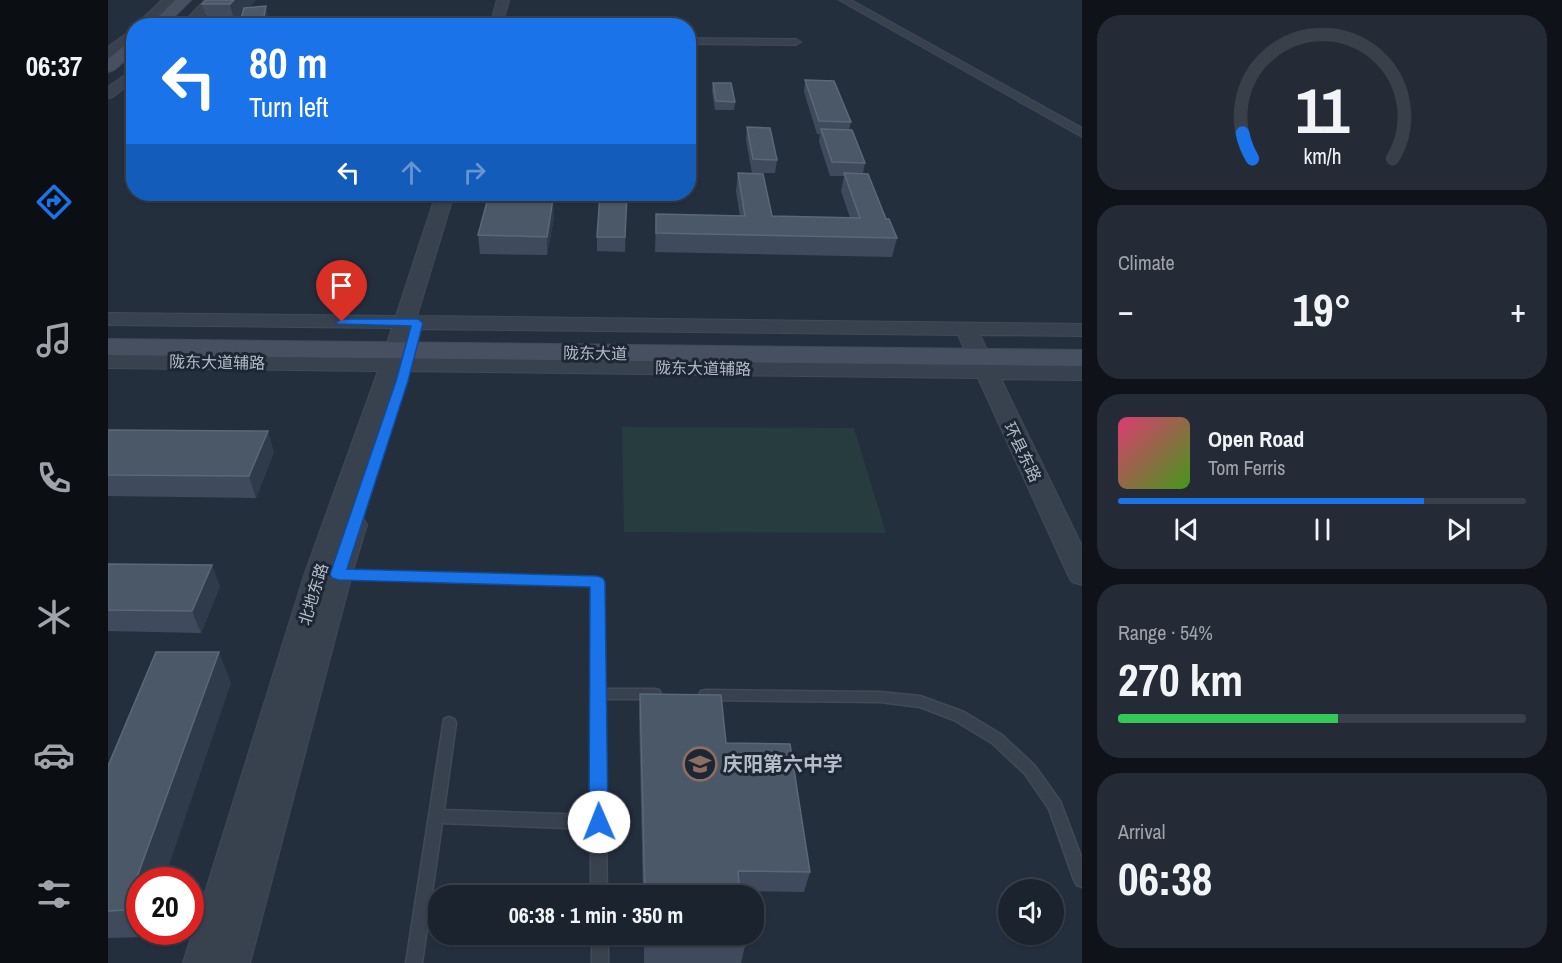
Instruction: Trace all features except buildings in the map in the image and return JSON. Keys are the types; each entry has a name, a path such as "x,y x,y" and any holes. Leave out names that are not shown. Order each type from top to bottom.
{"main road":[{"path":"165,18 184,0"},
{"path":"178,18 197,0"},
{"path":"108,67 126,52"},
{"path":"108,80 126,65"},
{"name":"陇东大道","path":"108,333 405,343 983,350 1082,358"},
{"name":"陇东大道","path":"108,347 405,343"},
{"name":"陇东大道","path":"983,350 1082,343"}],"street":[{"path":"150,18 170,0"},
{"path":"194,18 211,0"},
{"path":"498,18 502,0"},
{"path":"506,18 510,0"},
{"path":"844,0 1082,134"},
{"path":"108,54 126,39"},
{"path":"696,41 796,42"},
{"path":"108,94 126,79"},
{"name":"北地东路","path":"230,963 443,201"},
{"name":"北地东路","path":"202,963 319,573 405,343 454,201"},
{"path":"108,319 405,343"},
{"path":"983,350 1082,330"},
{"name":"陇东大道辅路","path":"108,361 405,343"},
{"path":"983,350 1082,373"},
{"name":"环县东路","path":"983,350 1082,535"},
{"name":"环县东路","path":"983,350 1082,575"}],"lane":[{"path":"338,574 597,582 599,885"},
{"path":"598,694 668,695"},
{"path":"692,695 880,697 920,702 959,716 997,739 1030,770 1055,806 1082,880"},
{"path":"414,963 449,723"},
{"path":"436,816 599,822"},
{"path":"600,945 600,963"}],"green space":[{"path":"622,427 854,428 886,533 624,532"}],"place":[{"name":"庆阳第六中学","path":"700,764"}],"route":[{"path":"342,322 418,323 402,381 338,574 597,582 599,822"}]}
